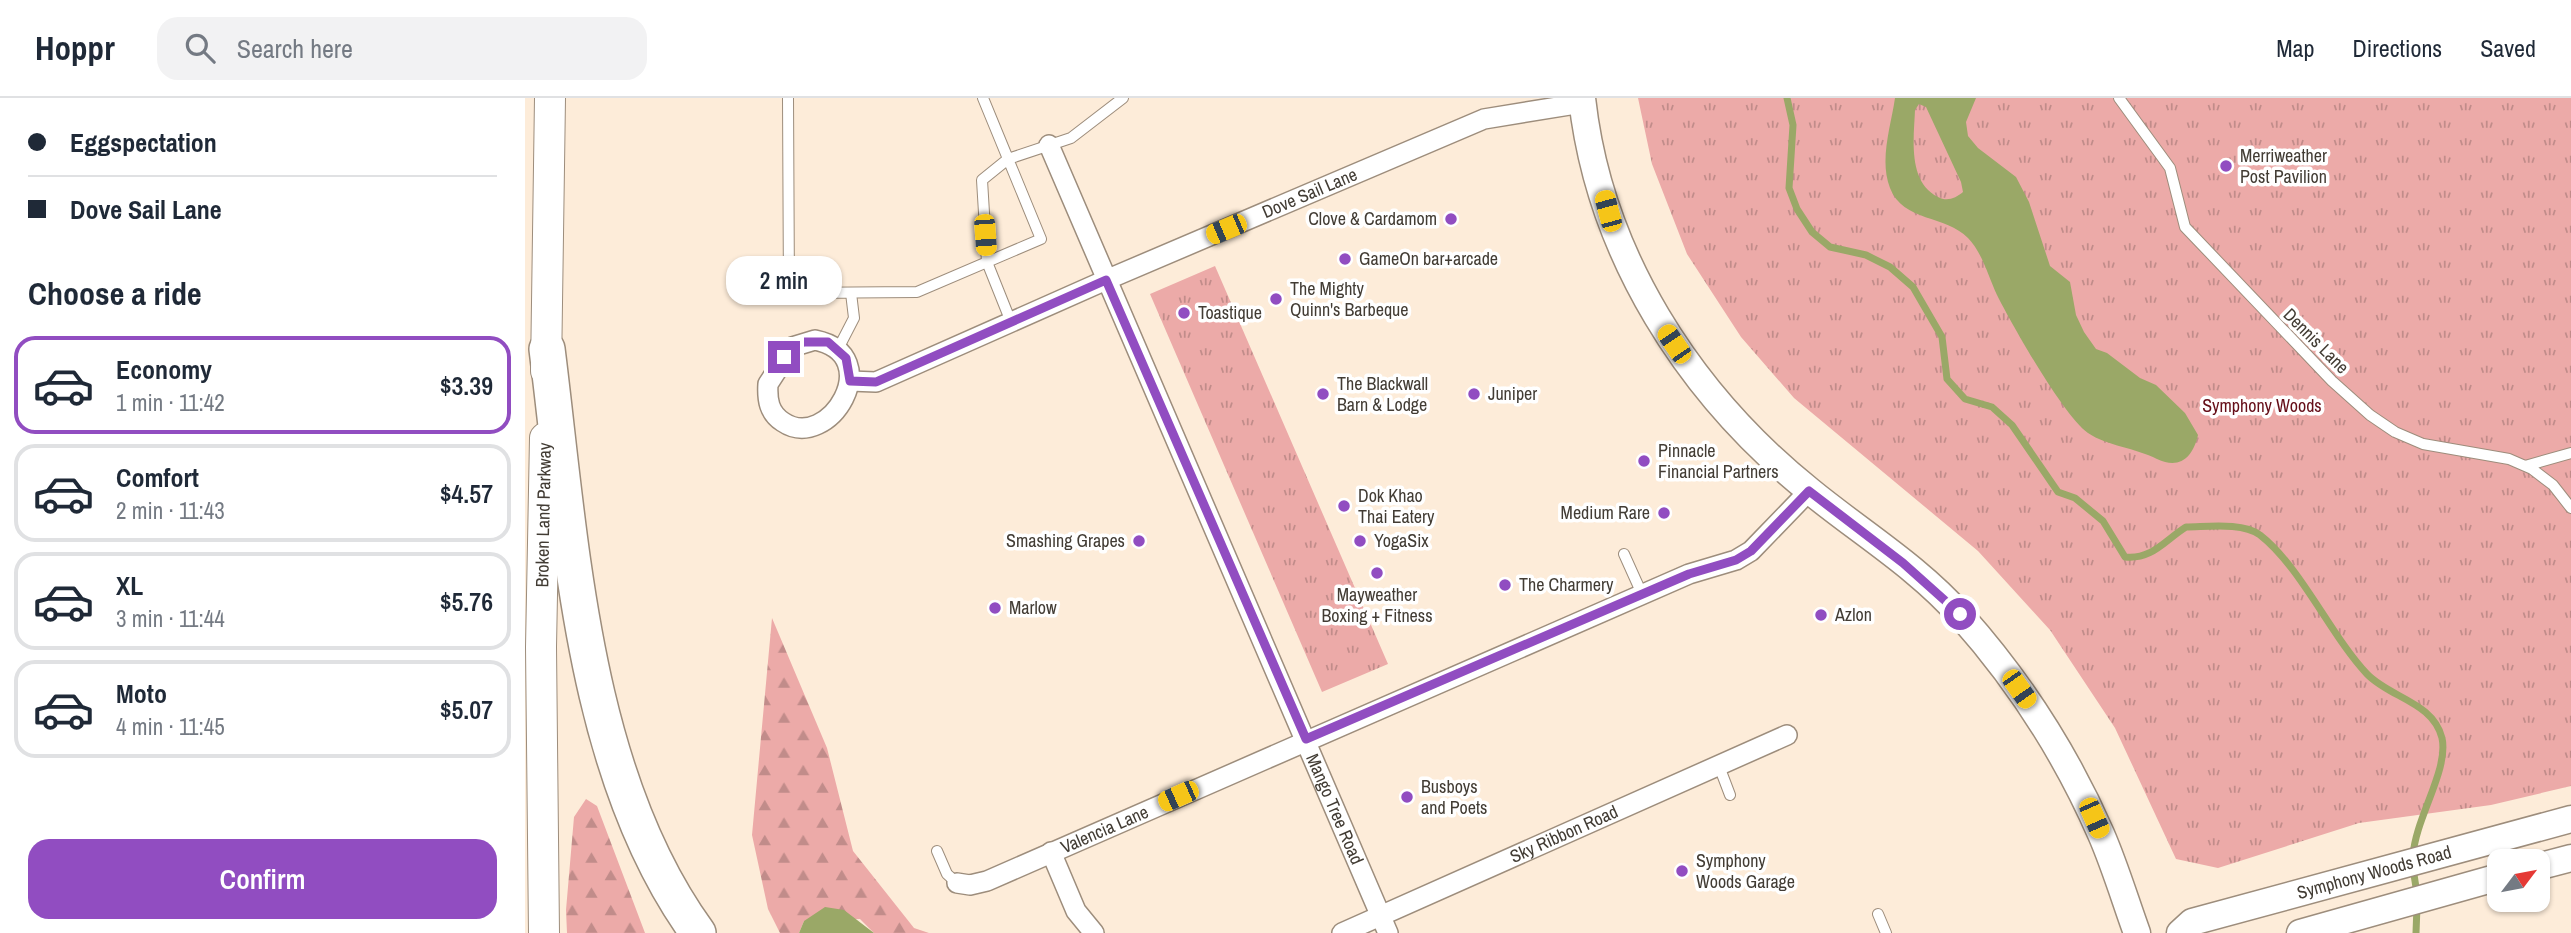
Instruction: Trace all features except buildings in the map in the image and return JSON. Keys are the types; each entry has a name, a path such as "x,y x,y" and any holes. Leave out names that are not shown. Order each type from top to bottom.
{"highway":[{"path":"547,349 579,602 595,691 617,765 645,839 680,909 698,933"}],"main road":[{"name":"Broken Land Parkway","path":"544,933 541,648 550,98"}],"street":[{"name":"Dove Sail Lane","path":"850,381 876,382 1106,280 1484,120 1582,100"},
{"path":"1582,100 1608,211 1626,260 1647,303 1706,386 1750,437 1809,491 1903,563 1960,614 2003,667 2044,725 2086,800 2137,933"},
{"name":"Mango Tree Road","path":"1049,145 1385,925"},
{"path":"815,340 838,349 846,358 850,381 841,400 820,425 797,428 777,418 770,409 768,384 792,348 815,340"},
{"name":"Valencia Lane","path":"957,883 970,885 988,881 1306,739 1642,594 1689,574 1736,560 1751,551 1809,491"},
{"name":"Sky Ribbon Road","path":"1342,933 1385,925 1787,736"},
{"name":"Symphony Woods Road","path":"2180,933 2192,922 2444,851 2571,820"},
{"path":"1051,852 1076,911 1094,933"},
{"path":"2550,864 2571,858"},
{"path":"2300,933 2487,880"}],"lane":[{"path":"788,98 789,293 917,292 1041,239 983,98"},
{"path":"1011,322 987,262 982,180 1008,159 1071,138 1123,98"},
{"name":"Dennis Lane","path":"2119,98 2170,168 2185,227 2279,327 2361,408 2395,432 2423,444 2499,456 2525,466 2553,485 2571,509"},
{"path":"838,349 854,318 851,293"},
{"path":"2525,466 2571,453"},
{"path":"1624,554 1642,594"},
{"path":"1719,766 1730,795"},
{"path":"937,851 947,874 957,883"},
{"path":"1878,914 1886,933"}],"green space":[{"name":"Symphony Woods","path":"1638,98 2571,98 2571,786 2491,805 2359,823 2218,868 2176,859 2115,728 2050,630 1978,551 1794,398 1741,337 1687,254 1652,164"},
{"path":"1215,266 1388,664 1322,692 1150,294"},
{"path":"772,618 827,748 853,851 914,928 929,933 874,933 860,919 804,921 799,933 780,933 768,909 752,835"},
{"path":"586,799 597,806 645,933 567,933 566,910 574,817"}],"shaded area":[{"path":"1895,98 1976,98 1966,122 1968,136 1978,148 2016,177 2029,202 2050,266 2070,282 2076,315 2084,332 2096,349 2107,353 2140,378 2156,385 2185,413 2198,435 2189,455 2179,462 2165,462 2113,444 2088,433 2065,408 2026,347 1973,244 1959,231 1915,213 1896,199 1890,188 1886,166","holes":["1919,104 1926,107 1961,182 1963,192 1951,199 1938,197 1928,190 1917,170 1914,145 1915,110"]},
{"path":"825,907 844,910 874,933 799,933 804,921"}],"waterway":[{"path":"1787,98 1793,125 1789,188 1797,209 1812,232 1830,247 1866,255 1890,267 1913,287 1942,337 1947,379 1965,399 1992,407 2012,425 2058,492 2075,498 2103,521 2125,557 2151,552 2186,527 2224,526 2253,531 2289,565 2367,674 2430,716 2442,738 2443,751 2441,765 2419,826 2413,856"},
{"path":"2413,868 2417,894"},
{"path":"2416,933 2417,906"}],"place":[{"name":"Merriweather Post Pavilion","path":"2226,166"},
{"name":"Clove & Cardamom","path":"1451,219"},
{"name":"GameOn bar+arcade","path":"1345,259"},
{"name":"The Mighty Quinn's Barbeque","path":"1276,299"},
{"name":"Toastique","path":"1184,313"},
{"name":"The Blackwall Barn & Lodge","path":"1323,394"},
{"name":"Juniper","path":"1474,394"},
{"name":"Pinnacle Financial Partners","path":"1644,461"},
{"name":"Dok Khao Thai Eatery","path":"1344,506"},
{"name":"Medium Rare","path":"1664,513"},
{"name":"Smashing Grapes","path":"1139,541"},
{"name":"YogaSix","path":"1360,541"},
{"name":"Mayweather Boxing + Fitness","path":"1377,573"},
{"name":"The Charmery","path":"1505,585"},
{"name":"Marlow","path":"995,608"},
{"name":"Azlon","path":"1821,615"},
{"name":"Busboys and Poets","path":"1407,797"},
{"name":"Symphony Woods Garage","path":"1682,871"}],"route":[{"path":"784,357 792,348 803,342 828,342 846,358 850,381 876,382 1106,280 1306,739 1689,574 1736,560 1761,542 1809,491 1903,563 1960,614"}]}
